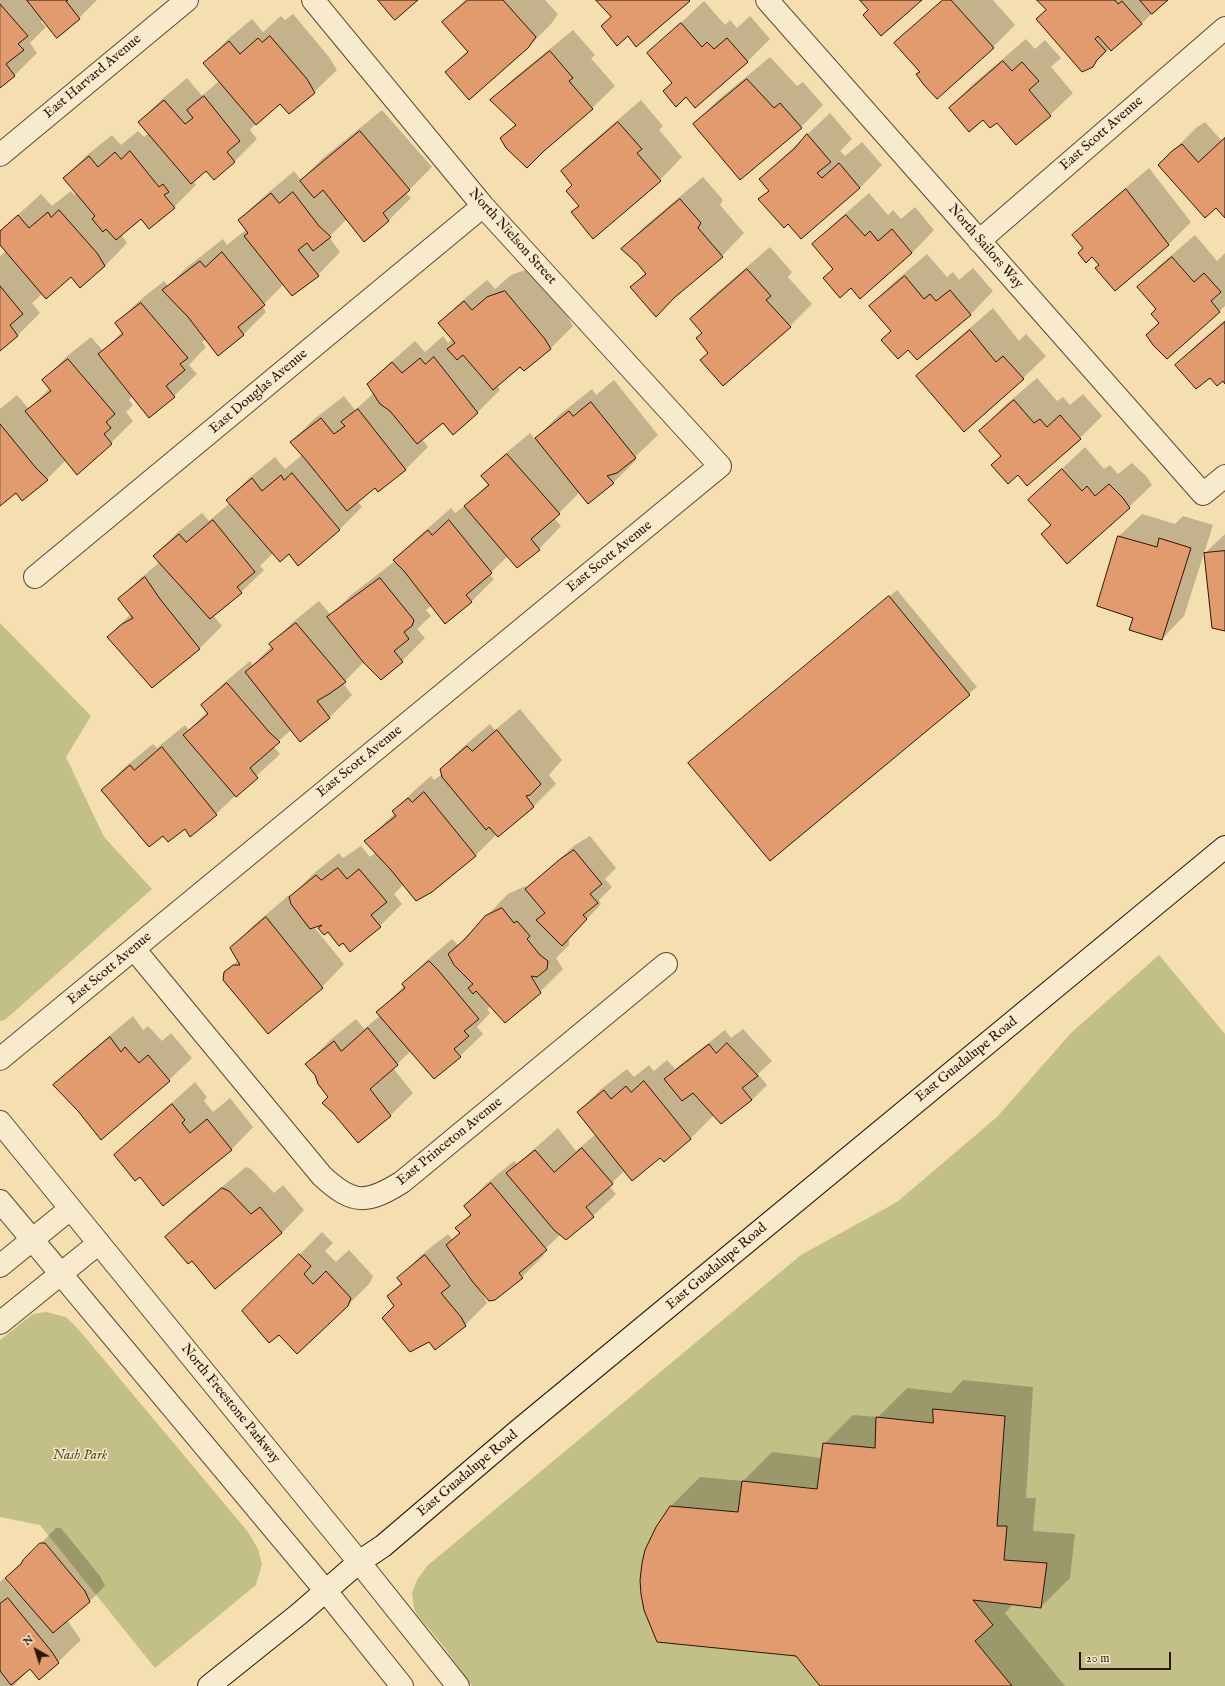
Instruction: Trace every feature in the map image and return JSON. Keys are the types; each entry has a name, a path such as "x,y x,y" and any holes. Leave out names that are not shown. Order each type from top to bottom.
{"street":[{"name":"East Harvard Avenue","path":"0,155 187,0"},
{"name":"North Nielson Street","path":"313,0 483,206 720,466"},
{"name":"North Sailors Way","path":"767,0 1203,494 1225,476"},
{"name":"East Scott Avenue","path":"979,241 1225,28"},
{"name":"East Douglas Avenue","path":"35,577 483,206"},
{"name":"East Scott Avenue","path":"0,1059 720,466"},
{"name":"East Guadalupe Road","path":"209,1686 299,1614 359,1562 382,1546 519,1430 1225,847"},
{"name":"East Princeton Avenue","path":"134,949 322,1176 341,1192 360,1199 374,1197 402,1182 666,964"},
{"name":"North Freestone Parkway","path":"0,1122 359,1562 458,1686"},
{"path":"0,1201 325,1590 402,1686"},
{"path":"0,1266 70,1209"},
{"path":"0,1323 99,1243"}],"green space":[{"path":"0,623 91,716 66,757 104,837 152,889 5,1020 0,1021"},
{"path":"1159,955 1225,1034 1225,1686 472,1686 414,1609 412,1593 417,1580 427,1566 801,1255 897,1202 997,1117 1071,1033"},
{"name":"Nash Park","path":"46,1312 66,1317 79,1330 248,1532 258,1549 262,1564 256,1585 155,1668 40,1525 0,1517 0,1340 33,1314"}],"building":[{"path":"27,0 68,0 66,1 80,19 57,38"},
{"path":"378,0 418,0 395,20"},
{"path":"468,0 503,0 536,37 528,48 469,100 445,72 468,52 442,22"},
{"path":"596,0 690,1 636,47 628,36 617,46 601,26 611,17"},
{"path":"860,0 922,0 881,36 863,15 868,10"},
{"path":"943,0 951,0 994,48 937,99 916,74 920,72 894,43"},
{"path":"1037,0 1115,0 1118,4 1122,1 1142,24 1111,51 1098,36 1095,39 1106,51 1097,60 1093,67 1082,72 1036,19 1046,10"},
{"path":"1140,0 1168,0 1152,14"},
{"path":"0,4 28,36 18,44 24,50 6,64 15,76 0,88"},
{"path":"681,23 702,47 707,42 714,49 727,38 748,62 695,108 686,97 676,107 663,91 672,83 647,53"},
{"path":"270,36 307,79 315,93 289,114 280,104 256,125 203,63 229,41 240,54 258,38 262,42"},
{"path":"550,51 573,78 569,81 593,109 544,151 527,168 506,148 500,138 516,125 490,100"},
{"path":"1003,61 1012,71 1022,62 1039,81 1029,90 1051,116 1016,145 997,123 990,128 983,120 969,132 949,108"},
{"path":"747,79 774,108 780,103 802,128 740,180 693,124"},
{"path":"204,96 240,141 227,152 235,162 214,180 206,171 191,184 138,122 164,100 185,124 193,118 187,110"},
{"path":"618,122 642,149 637,153 661,181 593,239 571,212 579,206 566,191 572,185 561,171"},
{"path":"360,131 410,190 383,213 389,221 364,242 323,190 314,198 300,181"},
{"path":"807,134 831,162 817,173 822,178 839,163 860,188 801,239 788,224 784,228 758,199 769,191 759,179 794,149"},
{"path":"1225,138 1225,218 1216,208 1205,218 1158,165 1172,151 1182,144 1198,162"},
{"path":"130,151 159,187 163,184 169,192 164,195 175,208 149,229 141,219 116,240 106,229 103,232 92,219 95,216 63,178 89,156 98,167 115,152 121,159"},
{"path":"1126,189 1169,245 1115,291 1095,268 1099,265 1092,257 1086,263 1078,253 1083,248 1072,235"},
{"path":"293,192 319,226 331,237 313,251 307,243 298,250 319,276 292,296 244,236 248,233 238,220 271,193 279,203"},
{"path":"680,199 701,223 698,228 723,257 674,298 656,317 630,287 646,274 637,263 621,249"},
{"path":"59,210 97,253 105,266 80,288 71,277 46,299 0,245 0,231 18,215 29,228 48,212 51,217"},
{"path":"846,215 865,236 870,231 878,241 892,229 912,253 860,299 851,288 840,298 823,278 833,269 812,244"},
{"path":"222,252 265,305 238,327 244,335 218,356 188,317 162,290 200,261 205,267"},
{"path":"1172,257 1194,282 1204,273 1221,292 1211,301 1220,312 1167,359 1153,345 1146,335 1159,323 1151,314 1156,309 1137,287"},
{"path":"747,269 771,296 766,300 791,327 723,386 700,360 708,353 696,338 702,333 690,319"},
{"path":"905,276 924,299 930,294 936,301 950,290 971,315 917,360 908,350 898,359 881,340 891,331 869,306"},
{"path":"0,286 23,314 10,325 18,336 0,351"},
{"path":"505,291 545,339 551,349 524,371 520,367 493,390 463,355 457,360 447,349 455,343 438,323 464,301 472,310 487,297"},
{"path":"141,303 188,358 180,364 185,370 166,386 175,397 149,418 98,354 123,334 115,323"},
{"path":"1225,322 1225,384 1223,381 1217,386 1210,378 1196,389 1175,365"},
{"path":"970,330 996,362 1003,356 1024,379 964,432 916,376"},
{"path":"434,357 478,413 453,435 443,423 417,444 390,411 380,404 367,384 392,362 402,373 420,358 425,364"},
{"path":"68,359 115,414 106,422 111,428 104,434 112,444 77,475 25,411 51,391 42,380"},
{"path":"1014,400 1034,423 1040,419 1047,427 1060,415 1081,439 1027,486 1018,475 1008,484 991,465 1001,456 979,431"},
{"path":"591,402 636,458 617,473 607,476 614,483 588,504 535,438 569,411 573,416"},
{"path":"358,409 406,470 378,492 375,488 347,511 290,442 321,418 334,434 345,426 341,422"},
{"path":"0,424 36,468 48,480 22,501 16,493 0,506"},
{"path":"507,454 560,514 531,539 540,550 517,568 464,506 489,485 481,476"},
{"path":"1062,469 1082,491 1087,486 1095,496 1109,484 1123,498 1130,508 1067,564 1041,534 1051,525 1028,500"},
{"path":"292,473 340,530 298,566 289,554 280,562 226,500 252,478 262,491 281,475 284,480"},
{"path":"213,520 255,572 237,587 242,593 210,619 153,556 179,534 186,542"},
{"path":"449,520 492,573 466,595 472,602 445,624 404,571 393,560 428,530 432,535"},
{"path":"1118,536 1157,547 1159,538 1191,548 1162,640 1129,630 1133,618 1097,606"},
{"path":"1225,551 1225,631 1212,628 1204,553"},
{"path":"145,577 160,599 200,649 152,688 107,637 122,624 133,618 118,599"},
{"path":"380,578 414,620 412,626 404,632 409,639 394,651 403,662 381,680 364,663 327,617"},
{"path":"889,596 970,695 770,861 688,763"},
{"path":"296,623 346,682 317,701 330,718 300,742 245,672 273,649 269,644"},
{"path":"227,683 270,733 280,742 250,768 258,778 236,797 183,735 208,714 201,705"},
{"path":"497,730 541,784 530,795 526,796 534,807 498,837 489,827 486,830 442,777 440,769 467,746 472,751"},
{"path":"162,747 217,815 190,837 185,829 168,842 163,836 149,847 101,790 130,765 134,770"},
{"path":"424,792 476,856 432,892 416,901 391,870 364,841 396,816 392,811 408,798 412,802"},
{"path":"574,850 602,884 590,894 598,903 583,915 587,919 562,946 536,920 545,913 525,889 559,860"},
{"path":"338,868 347,879 359,869 387,902 371,915 381,927 350,952 343,943 339,946 328,932 324,935 318,928 322,925 310,929 291,904 289,897 316,875 321,880"},
{"path":"502,908 514,923 517,921 530,936 527,939 540,955 548,961 547,969 537,977 531,976 541,993 505,1023 476,991 473,994 468,988 473,984 454,965 448,954 465,939 485,916"},
{"path":"266,917 323,988 268,1034 223,980 224,972 233,965 240,965 230,948"},
{"path":"429,961 479,1019 464,1031 469,1036 454,1049 461,1057 434,1079 376,1012 405,988 402,984"},
{"path":"368,1028 398,1065 370,1089 391,1116 358,1143 333,1113 322,1103 328,1097 318,1084 315,1075 305,1064 334,1041 341,1051"},
{"path":"110,1037 121,1052 125,1047 139,1063 148,1055 170,1081 101,1140 78,1111 53,1085"},
{"path":"727,1043 758,1076 742,1088 752,1100 721,1124 693,1093 682,1101 664,1079 709,1044 716,1053"},
{"path":"644,1081 691,1139 664,1162 660,1158 632,1181 577,1112 604,1090 611,1099 626,1086 631,1092"},
{"path":"172,1104 185,1120 182,1123 190,1133 207,1119 232,1150 163,1206 140,1177 135,1181 114,1155"},
{"path":"582,1148 613,1184 586,1207 594,1217 566,1240 554,1230 506,1173 535,1150 554,1172"},
{"path":"491,1183 547,1250 519,1273 523,1278 495,1300 489,1301 472,1281 446,1245 460,1233 455,1228 471,1215 464,1206"},
{"path":"222,1188 229,1191 251,1214 260,1207 282,1233 215,1289 192,1261 188,1264 165,1237"},
{"path":"299,1254 311,1266 304,1274 313,1284 326,1271 351,1298 348,1306 297,1354 279,1335 269,1343 242,1311"},
{"path":"425,1255 450,1286 441,1293 461,1317 466,1326 435,1350 429,1342 410,1352 382,1318 394,1306 387,1296 402,1284 397,1278"},
{"path":"933,1409 1005,1416 997,1526 1007,1526 1004,1560 1047,1563 1041,1608 973,1600 993,1625 975,1641 1012,1686 820,1686 796,1656 657,1642 644,1610 640,1580 645,1550 656,1527 670,1506 738,1512 742,1481 817,1489 823,1443 875,1448 876,1417 933,1423"},
{"path":"40,1543 45,1543 85,1591 90,1602 53,1633 5,1578 21,1564 23,1560"},
{"path":"8,1598 52,1652 59,1663 39,1680 30,1669 11,1685 0,1671 0,1604"}]}
